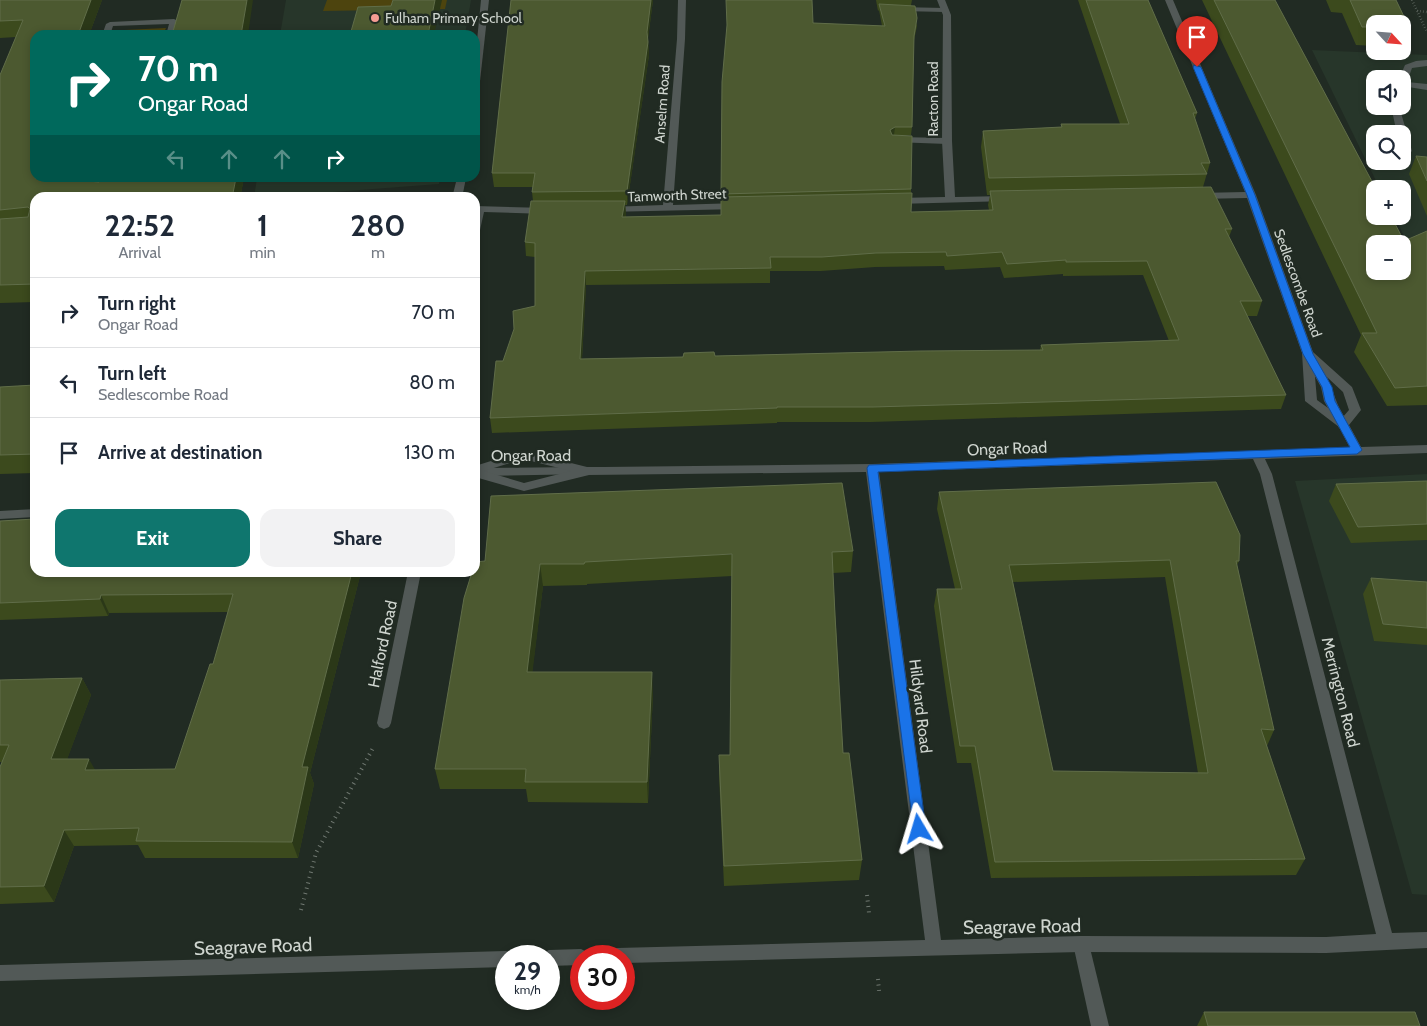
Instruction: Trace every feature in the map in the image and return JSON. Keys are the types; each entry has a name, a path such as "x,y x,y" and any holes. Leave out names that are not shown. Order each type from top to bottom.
{"street":[{"path":"480,56 485,0"},
{"name":"Anselm Road","path":"668,209 681,38 682,0"},
{"name":"Racton Road","path":"942,0 945,10 950,200"},
{"name":"Sedlescombe Road","path":"1169,0 1251,195 1308,354 1327,387 1330,401 1357,450"},
{"path":"893,9 945,10"},
{"path":"108,30 110,24 174,21 171,30"},
{"path":"1427,62 1414,63 1408,66 1404,72 1402,84 1427,87"},
{"path":"894,140 947,141"},
{"path":"1191,196 1251,195"},
{"path":"883,202 1016,199"},
{"name":"Tamworth Street","path":"602,210 748,206"},
{"path":"480,209 554,211"},
{"name":"Sedlescombe Road","path":"1308,354 1311,401 1343,425"},
{"name":"Sedlescombe Road","path":"1308,354 1348,390 1355,410 1343,425"},
{"name":"Ongar Road","path":"480,473 524,487 587,471 872,468 1427,449"},
{"name":"Merrington Road","path":"1257,454 1266,474 1386,941"},
{"name":"Ongar Road","path":"480,469 523,455 587,471"},
{"name":"Hildyard Road","path":"872,468 934,948"},
{"path":"0,515 30,513"},
{"name":"Halford Road","path":"384,723 414,577"},
{"name":"Seagrave Road","path":"635,956 1081,944 1326,946 1386,941 1427,941"},
{"path":"1081,944 1100,1026"},
{"name":"Seagrave Road","path":"0,973 495,959"}],"path":[{"path":"1412,0 1427,32"},
{"path":"1417,11 1427,12"},
{"path":"301,910 316,853 377,740"},
{"path":"867,895 869,913"},
{"path":"877,974 879,991"}],"shaded area":[{"name":"Fulham Primary School","path":"286,0 471,0 466,30 281,30"},
{"path":"327,0 447,0 445,9 323,11"},
{"path":"166,28 165,30 124,30"},
{"path":"1312,50 1366,52 1366,60 1411,60 1411,54 1427,55 1427,242 1411,240 1411,235 1404,235 1398,225 1411,225 1411,180 1376,180 1371,170 1411,170 1411,125 1366,125 1366,160"},
{"path":"256,182 439,182 439,184 333,192 255,192"},
{"path":"1427,474 1427,895 1412,894 1295,481"}],"building":[{"path":"0,0 91,0 80,30 30,30 30,182 235,182 233,192 30,192 30,209 28,207 0,210 0,75 23,20 0,21"},
{"path":"182,0 247,0 242,30 173,30"},
{"path":"393,0 435,0 429,30 351,30 358,7 391,6"},
{"path":"511,0 651,0 647,32 648,42 627,191 532,192 535,173 492,173"},
{"path":"726,0 812,0 813,23 885,26 879,4 915,6 917,18 914,36 912,127 895,127 890,130 892,135 912,136 911,189 721,194 722,82 727,25"},
{"path":"1086,0 1148,0 1197,113 1193,113 1210,163 1201,163 1207,174 989,178 983,131 1062,127 1061,124 1129,124"},
{"path":"1214,0 1275,0 1371,180 1366,180 1366,225 1396,225 1401,235 1366,235 1366,280 1411,280 1411,238 1427,231 1427,386 1395,388 1362,333 1377,333"},
{"path":"1350,0 1396,0 1403,15 1366,15 1366,27 1362,27"},
{"path":"1416,156 1427,157 1427,181"},
{"path":"1211,187 1232,229 1225,229 1262,301 1240,301 1286,395 873,407 777,407 490,418 496,361 503,361 514,329 513,311 535,306 535,243 525,242 531,201 625,201 622,217 721,215 721,197 912,193 911,212 993,210 990,191","holes":["946,252 947,256 1002,252 1007,264 1066,260 1066,262 1147,261 1179,340 1041,345 1043,350 715,356 714,352 684,353 683,357 580,359 585,271 771,268 770,257"]},
{"path":"30,209 30,284 0,285 0,219 28,217"},
{"path":"30,385 30,454 0,455 0,387"},
{"path":"1427,481 1427,524 1358,527 1336,484"},
{"path":"1216,482 1240,535 1239,561 1236,561 1274,730 1261,729 1305,859 995,862 975,746 960,746 949,675 937,589 962,589 939,492","holes":["1170,560 1208,773 1053,771 1009,565"]},
{"path":"842,483 853,551 832,552 835,615 843,753 849,753 862,860 724,866 719,755 730,755 732,554 585,562 584,564 540,564 527,672 652,672 647,782 525,782 526,769 435,769 464,598 470,577 480,577 480,562 485,561 491,496"},
{"path":"30,519 30,577 351,577 302,767 308,767 292,842 136,841 139,828 64,830 44,886 0,887 0,767 9,745 0,745 0,680 82,678 51,759 89,759 85,770 175,769 210,664 213,664 233,594 101,595 100,599 0,603 0,521"},
{"path":"1371,578 1427,582 1427,628 1383,624"},
{"path":"1204,1012 1415,1012 1420,1026 1208,1026"}],"place":[{"name":"Fulham Primary School","path":"375,18"}],"route":[{"path":"919,829 872,468 1357,450 1330,401 1327,387 1308,354 1251,195 1197,67"}]}
